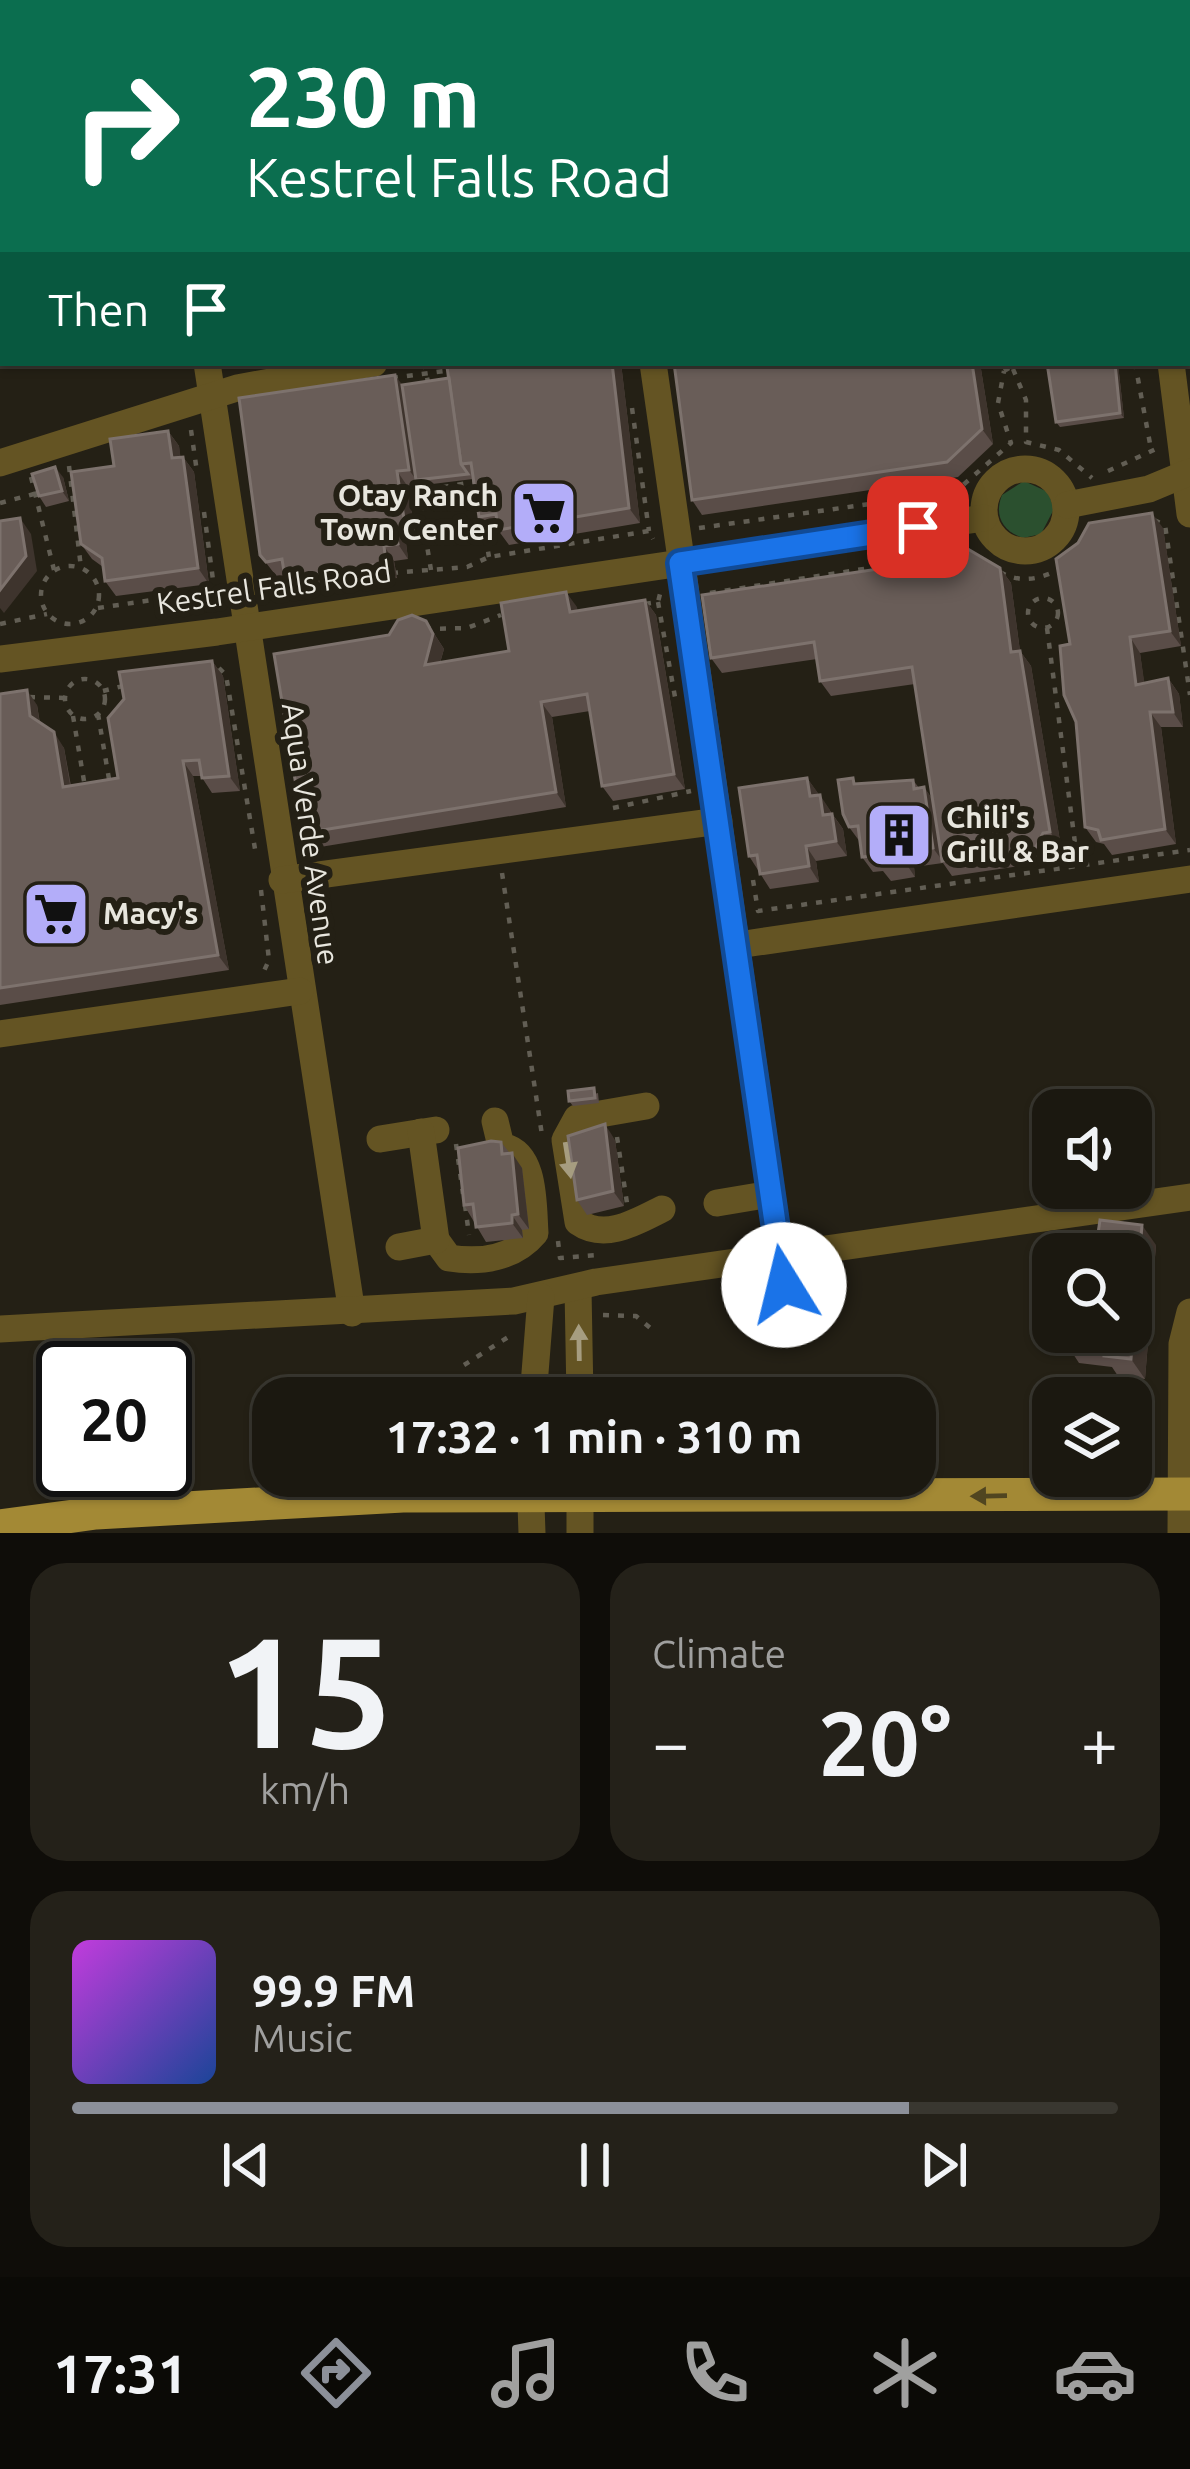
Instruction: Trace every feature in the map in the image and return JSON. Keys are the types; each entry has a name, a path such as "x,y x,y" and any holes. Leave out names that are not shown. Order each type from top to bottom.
{"main road":[{"path":"936,1491 1187,1494"},
{"path":"0,1526 96,1513 370,1497"}],"street":[{"name":"Aqua Verde Avenue","path":"207,366 246,627 267,878 300,991 352,1313"},
{"path":"0,463 212,395 359,366"},
{"path":"652,366 789,1314"},
{"path":"1171,366 1190,514"},
{"path":"1019,469 1056,482 1066,505 1066,520 1051,543 1024,552 998,542 984,518 988,491 995,481 1019,469"},
{"path":"1066,505 1188,476"},
{"name":"Kestrel Falls Road","path":"0,659 984,518"},
{"path":"267,878 719,821"},
{"path":"738,945 1190,879"},
{"path":"0,1034 300,991"},
{"path":"646,1106 577,1118 565,1140 578,1222 598,1230 627,1227 662,1209"},
{"path":"380,1139 438,1135 448,1258 466,1261 519,1252 535,1233 526,1162 511,1147 501,1146 495,1121"},
{"path":"717,1203 771,1194"},
{"path":"0,1329 352,1313 541,1297 780,1256 1190,1197"},
{"path":"399,1247 446,1242"},
{"path":"578,1289 580,1377"},
{"path":"535,1377 541,1297"},
{"path":"1181,1533 1187,1494 1182,1344 1190,1312"},
{"path":"530,1497 532,1533"},
{"path":"580,1497 580,1533"}],"path":[{"path":"425,366 429,387"},
{"path":"996,366 1004,371"},
{"path":"1004,371 1016,366 1026,400 1026,442"},
{"path":"1137,366 1152,452"},
{"path":"1004,371 998,403 1011,443"},
{"path":"411,374 414,397"},
{"path":"632,407 649,531 655,545"},
{"path":"191,422 198,473"},
{"path":"698,539 700,527 956,492 1011,443 1060,450 1092,478 1180,437"},
{"path":"69,466 81,568 98,589 96,608"},
{"path":"31,476 54,570 40,596 47,614"},
{"path":"430,570 418,491 476,482 479,501"},
{"path":"0,503 34,494"},
{"path":"201,495 214,596 222,608"},
{"path":"482,520 489,557"},
{"path":"1134,523 1166,525 1190,695"},
{"path":"376,576 467,567 489,557 649,531"},
{"path":"983,563 1012,580 1038,579 1075,559"},
{"path":"704,580 707,594 908,561"},
{"path":"54,570 81,568"},
{"path":"1038,579 1042,598 1058,609 1055,622 1047,628 1037,627 1028,615 1042,598"},
{"path":"264,602 266,592 315,585"},
{"path":"662,588 658,602 676,708"},
{"path":"0,624 47,614 74,624 96,608 214,596"},
{"path":"638,605 658,602"},
{"path":"417,630 467,628 506,614"},
{"path":"1047,628 1078,867"},
{"path":"198,671 219,668 229,652"},
{"path":"219,668 226,675 267,878 269,960 264,972 249,980"},
{"path":"103,691 98,714 111,789 86,793 73,716 65,698 70,686 82,680 103,691 137,683"},
{"path":"17,699 65,698"},
{"path":"73,716 86,719 98,714"},
{"path":"614,808 692,793 688,772"},
{"path":"751,866 758,911 1190,850"},
{"path":"500,851 543,1144"},
{"path":"604,1113 606,1133 616,1132 627,1227"},
{"path":"438,1135 470,1243 446,1242"},
{"path":"557,1235 560,1258 610,1253"},
{"path":"603,1313 636,1316 655,1332"},
{"path":"464,1366 517,1330"}],"green space":[{"path":"1024,481 1048,492 1054,509 1041,534 1023,538 1005,527 999,509 1002,495"}],"building":[{"path":"612,366 629,508 498,530 496,514 479,517 471,463 461,464 447,367"},
{"path":"674,366 972,366 982,429 947,462 692,500"},
{"path":"1047,366 1115,366 1120,413 1056,422"},
{"path":"395,375 409,470 397,471 405,526 395,527 398,544 384,546 386,563 285,578 282,559 266,562 260,555 239,398"},
{"path":"449,378 461,464 468,474 416,480 402,385"},
{"path":"168,431 172,458 183,457 198,568 105,581 102,558 81,544 71,472 114,466 110,439"},
{"path":"55,467 62,491 39,496 32,474"},
{"path":"1152,513 1170,631 1130,637 1136,685 1168,678 1173,712 1150,712 1165,829 1101,840 1098,830 1085,827 1076,722 1064,695 1060,646 1070,644 1056,559 1078,543 1089,523"},
{"path":"20,518 26,556 0,590 0,521"},
{"path":"961,545 1000,568 1011,652 1020,651 1050,832 1043,833 1036,847 942,861 912,667 820,681 814,642 711,658 702,595 885,568 884,557"},
{"path":"566,592 570,612 645,600 674,774 602,786 587,694 541,702 556,792 304,833 274,654 389,635 398,620 412,615 426,621 433,634 425,665 509,651 501,603"},
{"path":"212,661 229,776 202,778 199,760 183,761 218,955 0,988 0,694 27,690 30,716 54,732 63,787 118,778 108,718 124,699 119,672"},
{"path":"807,778 810,796 820,795 823,815 832,814 836,841 806,846 809,866 760,874 757,855 749,856 739,788"},
{"name":"Chili's Grill & Bar","path":"853,778 854,784 913,780 914,789 924,787 933,848 903,852 905,862 880,866 879,855 862,857 858,826 849,827 843,814 838,780"},
{"path":"594,1088 595,1098 569,1101 568,1091"},
{"path":"605,1124 613,1191 577,1200 568,1136"},
{"path":"501,1142 502,1154 512,1153 518,1214 512,1215 512,1223 476,1227 473,1204 464,1205 458,1148"},
{"path":"1100,1220 1142,1225 1141,1233 1098,1233"},
{"path":"1104,1353 1131,1353 1131,1359"}],"place":[{"name":"Otay Ranch Town Center","path":"544,513"},
{"name":"Chili's Grill & Bar","path":"899,835"},
{"name":"Macy's","path":"56,914"}],"route":[{"path":"784,1285 680,563 918,527"}]}
